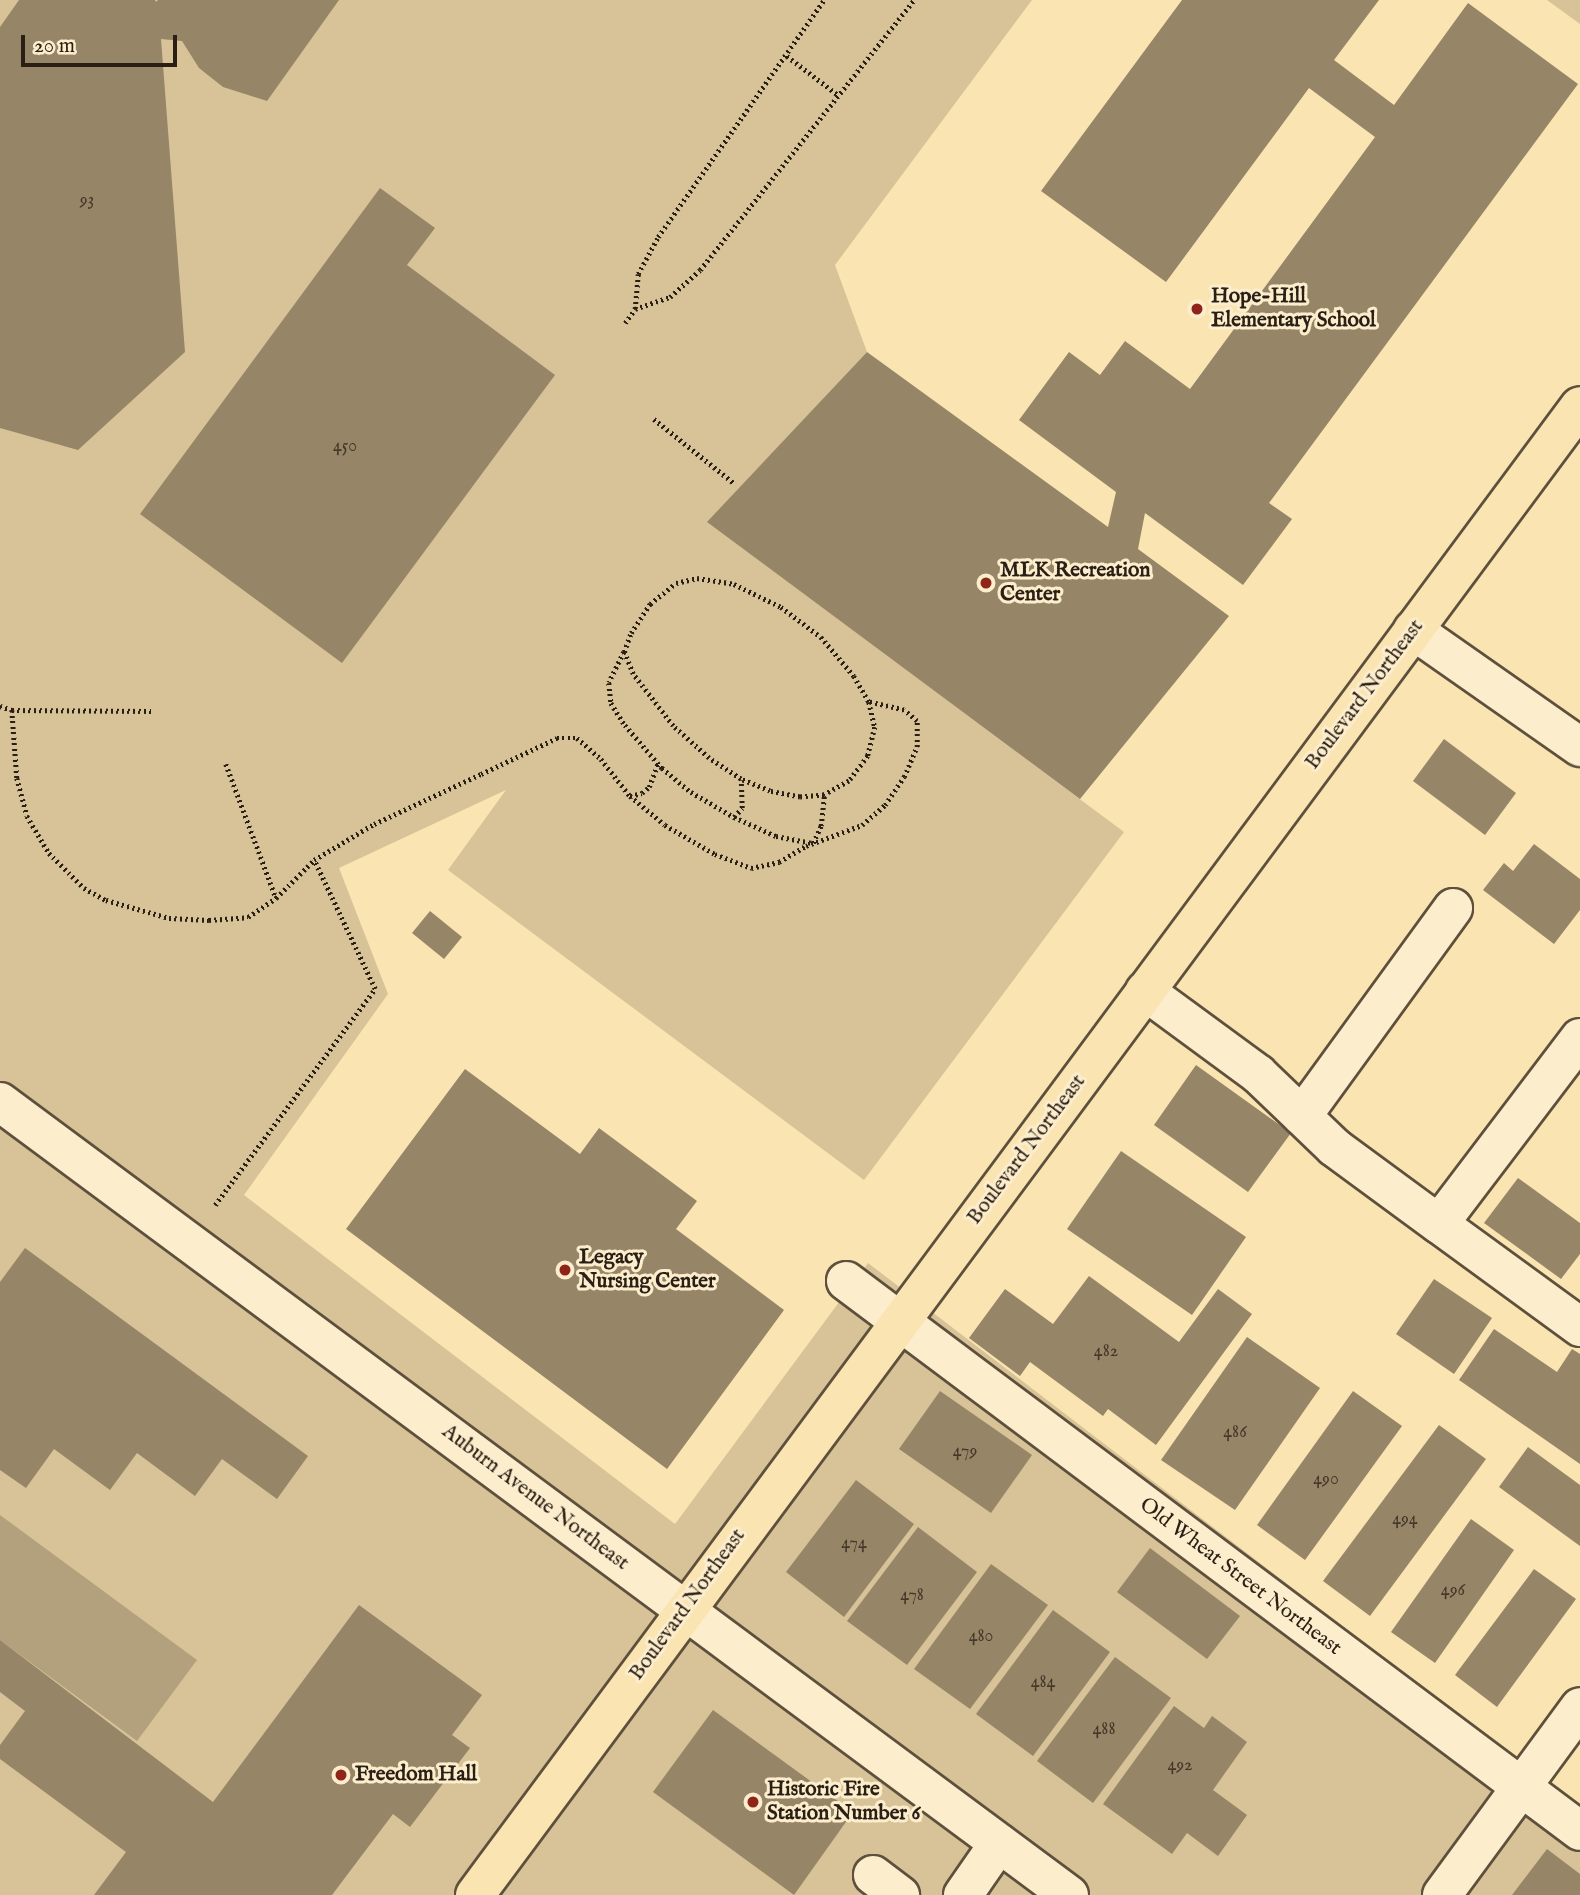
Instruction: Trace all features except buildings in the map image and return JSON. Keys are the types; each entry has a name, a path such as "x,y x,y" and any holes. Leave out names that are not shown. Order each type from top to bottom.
{"main road":[{"name":"Boulevard Northeast","path":"475,1895 1580,406"}],"street":[{"path":"1413,630 1580,747"},
{"path":"1302,1116 1453,908"},
{"path":"1145,991 1258,1074 1334,1147 1580,1327"},
{"path":"1439,1224 1580,1038"},
{"name":"Auburn Avenue Northeast","path":"0,1102 1069,1895"},
{"name":"Old Wheat Street Northeast","path":"846,1281 1580,1831"},
{"path":"1442,1895 1580,1707"},
{"path":"963,1895 999,1843"}],"path":[{"path":"625,323 635,309 638,274 658,237 824,0"},
{"path":"635,309 670,297 700,270 914,0"},
{"path":"787,56 838,95"},
{"path":"654,419 734,483"},
{"path":"624,652 633,674 673,726 709,758 741,779 770,791 800,797 824,794 849,781 868,756 875,727 869,702 854,676 821,637 781,607 734,584 697,578 677,583 650,604 631,633 609,683 611,703 625,725 659,763 691,792 734,817 776,836 813,843"},
{"path":"12,710 16,778 27,817 49,853 84,888 106,900 169,918 209,920 248,917 276,898 314,860 374,824 557,738 577,738 601,760 631,796 665,825 715,854 751,868 779,862 813,843 862,825 885,805 904,777 916,747 917,722 904,710 869,702"},
{"path":"0,706 12,710 151,711"},
{"path":"631,796 642,793 649,787 659,763"},
{"path":"226,764 276,898"},
{"path":"734,817 742,808 741,779"},
{"path":"813,843 821,825 824,794"},
{"path":"188,1241 375,989 314,860"}],"shaded area":[{"path":"0,0 1032,0 835,265 867,352 708,522 1124,832 864,1180 448,870 506,790 339,868 388,994 244,1195 675,1524 868,1263 1580,1808 1580,1895 0,1895"},
{"path":"1547,0 1580,0 1580,24"},
{"path":"0,1515 197,1660 137,1741 0,1640"}],"place":[{"name":"Hope-Hill Elementary School","path":"1197,309"},
{"name":"MLK Recreation Center","path":"986,583"},
{"name":"Legacy Nursing Center","path":"565,1270"},
{"name":"Freedom Hall","path":"341,1775"},
{"name":"Historic Fire Station Number 6","path":"753,1802"}]}
